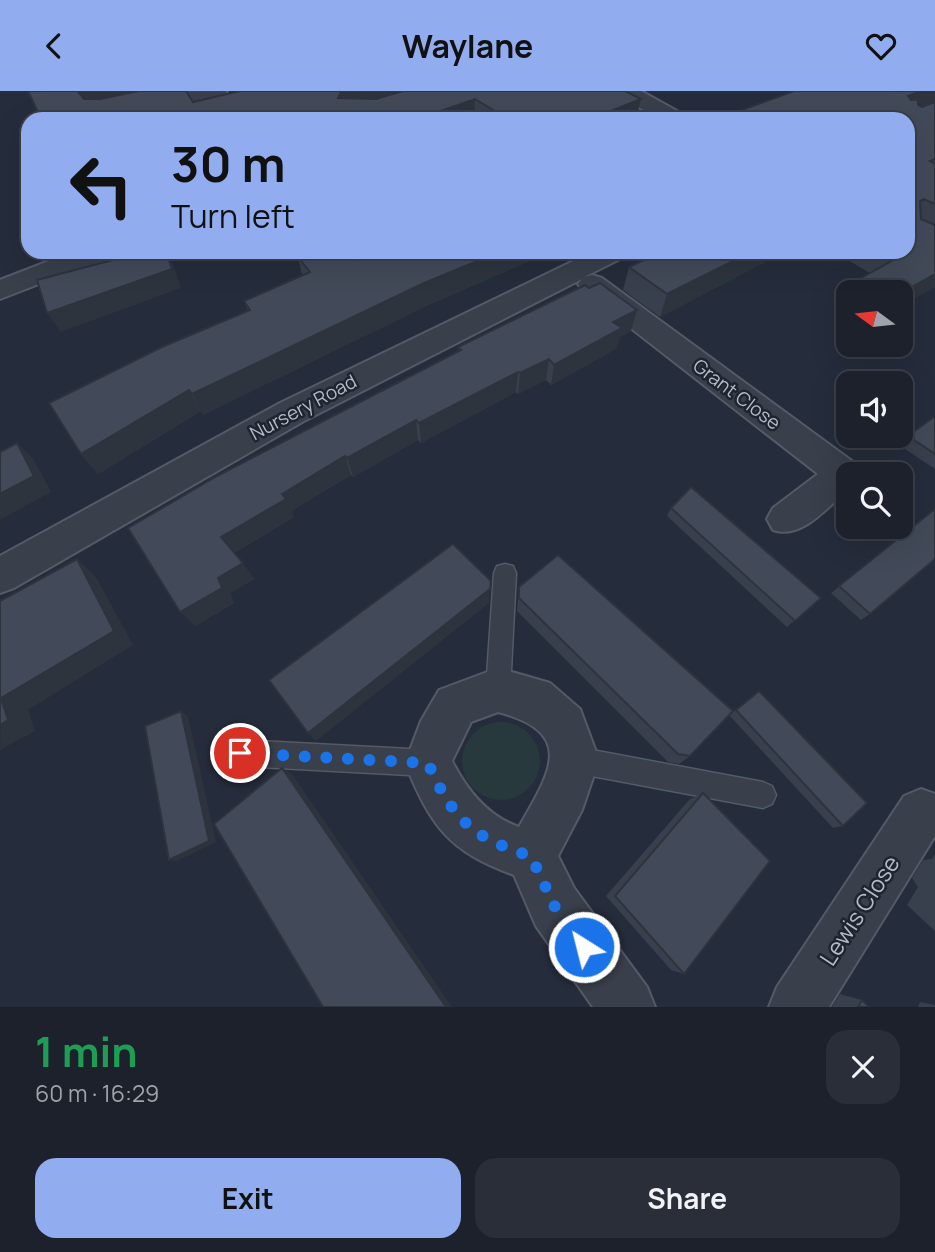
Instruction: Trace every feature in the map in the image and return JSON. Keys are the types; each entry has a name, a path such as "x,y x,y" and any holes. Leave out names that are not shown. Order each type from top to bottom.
{"street":[{"path":"116,111 217,91"},
{"path":"628,92 664,112"},
{"path":"0,290 73,259"},
{"path":"89,259 116,259"},
{"name":"Nursery Road","path":"0,576 292,412 598,259"},
{"name":"Grant Close","path":"574,270 843,474 786,519"},
{"path":"531,856 565,793 576,759 564,725 534,699 498,690 455,706 437,737 428,763 445,799 466,825 495,845 531,856 555,907 627,1007"},
{"name":"Lewis Close","path":"797,1007 921,813"}],"lane":[{"path":"498,690 505,573"},
{"path":"240,753 428,763"},
{"path":"576,759 763,795"}],"shaded area":[{"path":"501,722 516,725 529,733 537,746 540,761 537,776 529,789 516,797 501,800 486,797 473,789 465,776 462,761 465,746 473,733 486,725"}],"building":[{"path":"28,91 80,91 84,99 100,99 139,91 186,91 193,102 240,91 341,91 338,98 376,99 403,91 625,91 641,99 608,112 496,112 475,99 438,112 38,112"},
{"path":"794,91 921,91 908,96 911,100 918,100 918,105 922,107 935,102 935,159 930,161 935,164 935,204 924,199 920,201 921,219 935,225 935,274 914,286 914,280 858,280 895,259 915,259 915,112 737,112"},
{"path":"116,259 168,259 172,269 47,313 37,280"},
{"path":"300,259 482,259 424,283 192,394 189,390 81,454 49,403 162,347 250,310 244,301 310,272"},
{"path":"646,259 737,259 667,294 629,267"},
{"path":"600,283 637,310 613,322 622,328 554,365 549,359 419,423 416,420 347,458 345,456 282,494 286,499 221,537 243,563 218,578 222,588 180,612 128,528 217,476 461,350 458,347 585,285 589,288"},
{"path":"935,416 935,454 913,439 913,432"},
{"path":"17,443 34,476 0,494 0,452"},
{"path":"691,487 821,598 795,621 671,508"},
{"path":"935,509 935,559 870,614 839,586 898,539 913,539 913,527"},
{"path":"453,544 491,581 490,589 308,733 269,680"},
{"path":"558,555 733,711 690,756 678,754 519,598 519,587"},
{"path":"77,559 114,631 1,698 8,720 0,725 0,601"},
{"path":"759,691 867,803 843,826 736,710"},
{"path":"181,711 209,841 169,860 145,726"},
{"path":"282,768 446,1007 323,1007 214,824"},
{"path":"703,793 770,861 684,974 615,896"},
{"path":"862,1000 869,1007 858,1007"}],"route":[{"path":"240,753 428,763 445,799 466,825 495,845 531,856 555,907 584,947"}]}
